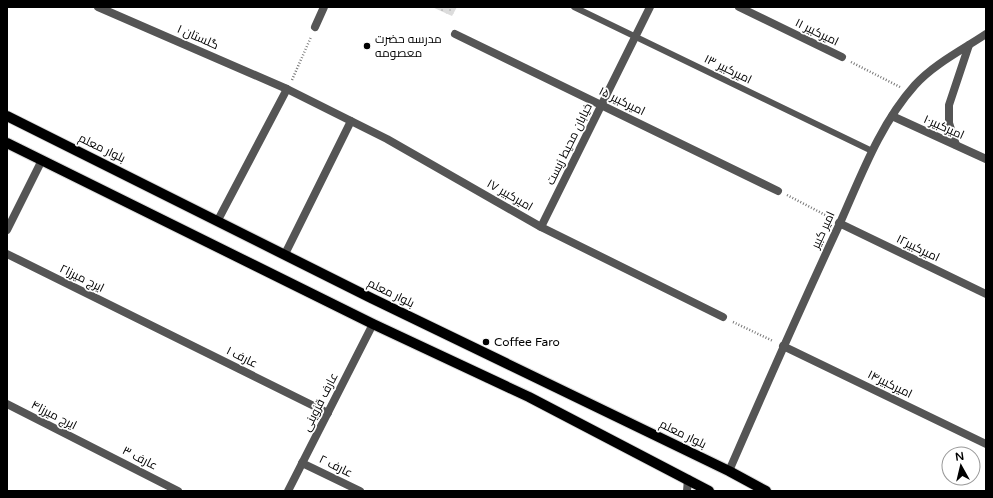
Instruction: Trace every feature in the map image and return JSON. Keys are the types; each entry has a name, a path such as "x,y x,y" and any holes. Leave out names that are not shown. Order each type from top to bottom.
{"main road":[{"name":"بلوار معلم","path":"7,116 218,220 371,298 729,471 766,491"},
{"path":"7,143 372,324 529,397 709,491"}],"street":[{"name":"گلستان ۱","path":"98,7 287,89"},
{"path":"315,27 324,7"},
{"name":"خیابان محیط زیست","path":"541,227 650,7"},
{"name":"امیرکبیر ۱۱","path":"739,7 842,57"},
{"name":"امیرکبیر ۱۵","path":"455,34 778,191"},
{"name":"امیر کبیر","path":"729,471 783,346 872,151 892,116 915,85 941,64 986,34"},
{"path":"956,145 949,123 949,105 970,45"},
{"name":"امیرکبیر ۱۷","path":"287,89 387,139 541,227 723,317"},
{"path":"218,220 287,89"},
{"name":"امیرکبیر۱۰","path":"892,116 986,159"},
{"path":"286,254 351,121"},
{"path":"7,230 42,160"},
{"name":"امیرکبیر۱۲","path":"839,223 986,294"},
{"name":"ایرج میرزا۲","path":"7,254 146,323"},
{"name":"عارف ۱","path":"146,323 328,413"},
{"name":"عارف قزوینی","path":"288,491 372,324"},
{"name":"امیرکبیر۱۴","path":"783,346 986,444"},
{"name":"ایرج میرزا۴","path":"7,404 91,447"},
{"name":"عارف ۳","path":"91,447 178,491"},
{"name":"عارف ۲","path":"302,463 360,491"},
{"path":"687,491 688,479"}],"lane":[{"name":"امیرکبیر ۱۳","path":"574,7 872,151"}],"path":[{"path":"287,89 315,27"},
{"path":"842,57 910,92"},
{"path":"778,191 839,223"},
{"path":"723,317 783,346"}],"shaded area":[{"path":"432,7 457,7 452,16"}],"place":[{"name":"مدرسه حضرت معصومه","path":"367,46"},
{"name":"Coffee Faro","path":"486,342"}]}
